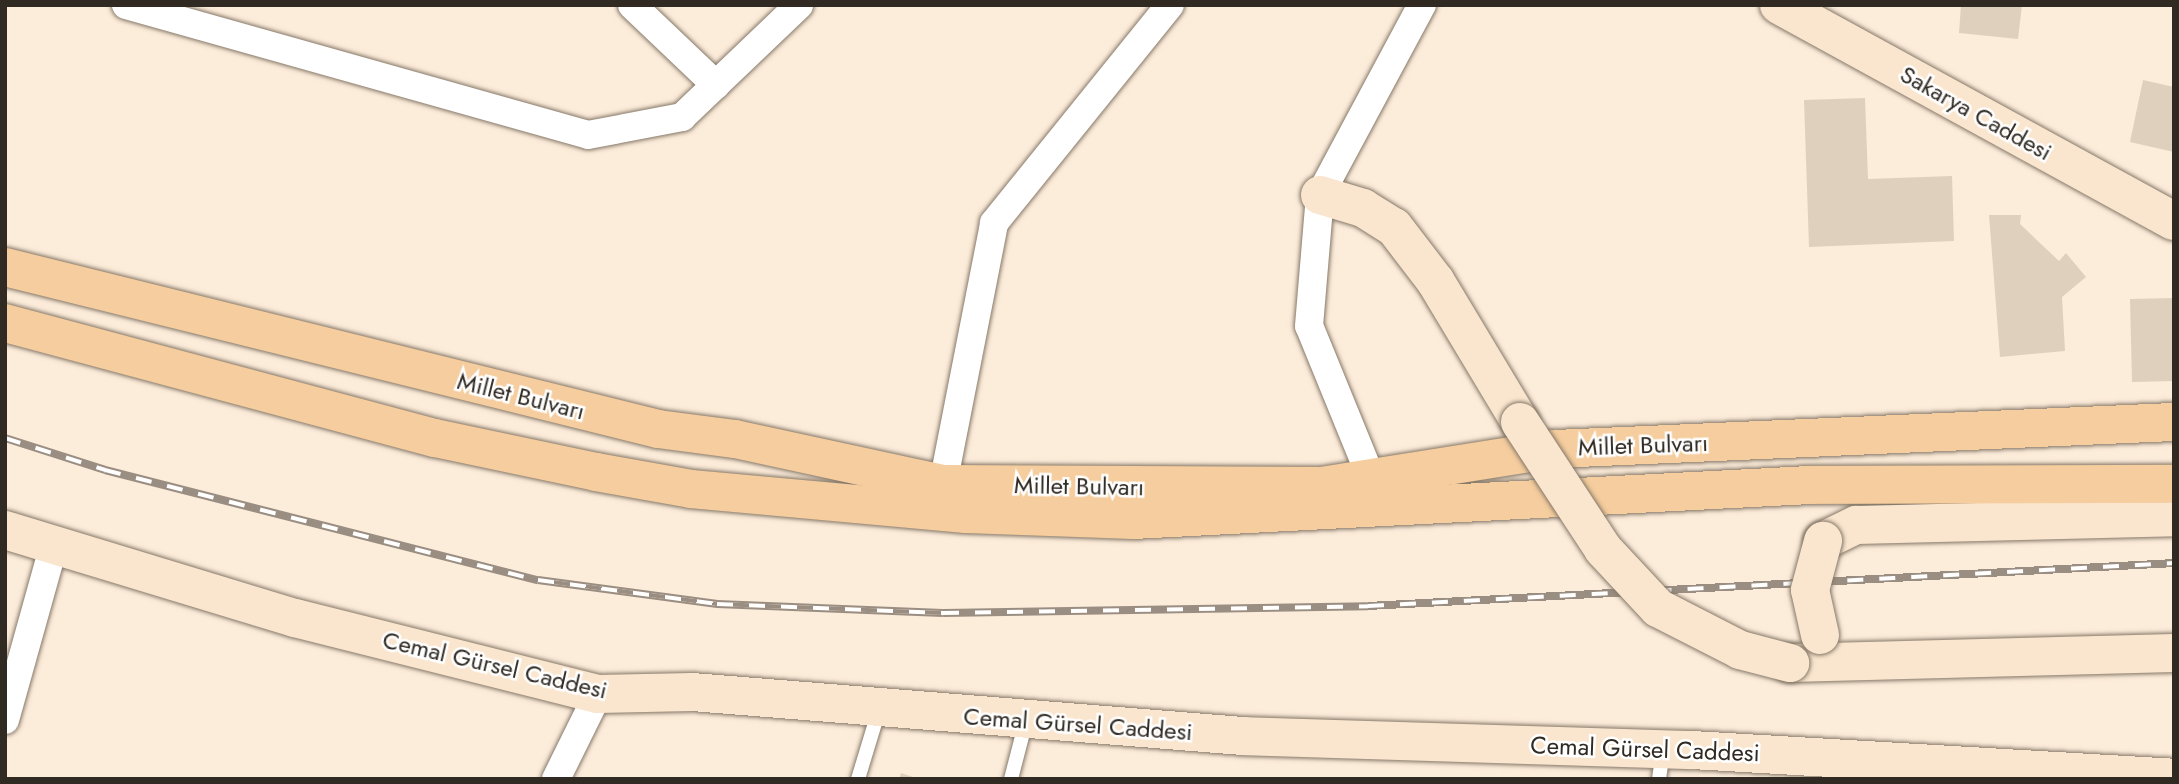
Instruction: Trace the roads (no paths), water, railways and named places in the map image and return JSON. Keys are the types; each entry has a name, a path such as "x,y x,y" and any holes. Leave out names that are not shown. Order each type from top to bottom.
{"main road":[{"name":"Millet Bulvarı","path":"5,267 658,429 735,439 943,484 1321,486 1555,449 2174,422"},
{"name":"Millet Bulvarı","path":"5,323 435,438 596,472 691,489 966,514 1133,520 1811,485 2174,484"}],"street":[{"path":"126,5 588,135 682,117 799,5"},
{"path":"632,5 716,85"},
{"path":"943,484 994,223 1170,5"},
{"path":"1372,480 1310,327 1320,195 1422,5"},
{"name":"Sakarya Caddesi","path":"1779,5 2174,220"},
{"path":"1320,195 1363,208 1394,228 1436,282 1520,422 1603,549 1658,608 1740,650 1790,663 2174,653"},
{"path":"1847,662 1820,635 1810,590 1823,541 1856,525 2174,517"},
{"name":"Cemal Gürsel Caddesi","path":"5,530 295,618 598,694 692,692 1026,721 1661,764 2174,778"},
{"path":"5,720 54,545"},
{"path":"556,779 598,694"}],"lane":[{"path":"858,779 879,708"},
{"path":"1011,779 1026,721"}],"railway":[{"path":"5,438 105,470 538,580 717,604 943,613 1368,606 2174,563"}]}
